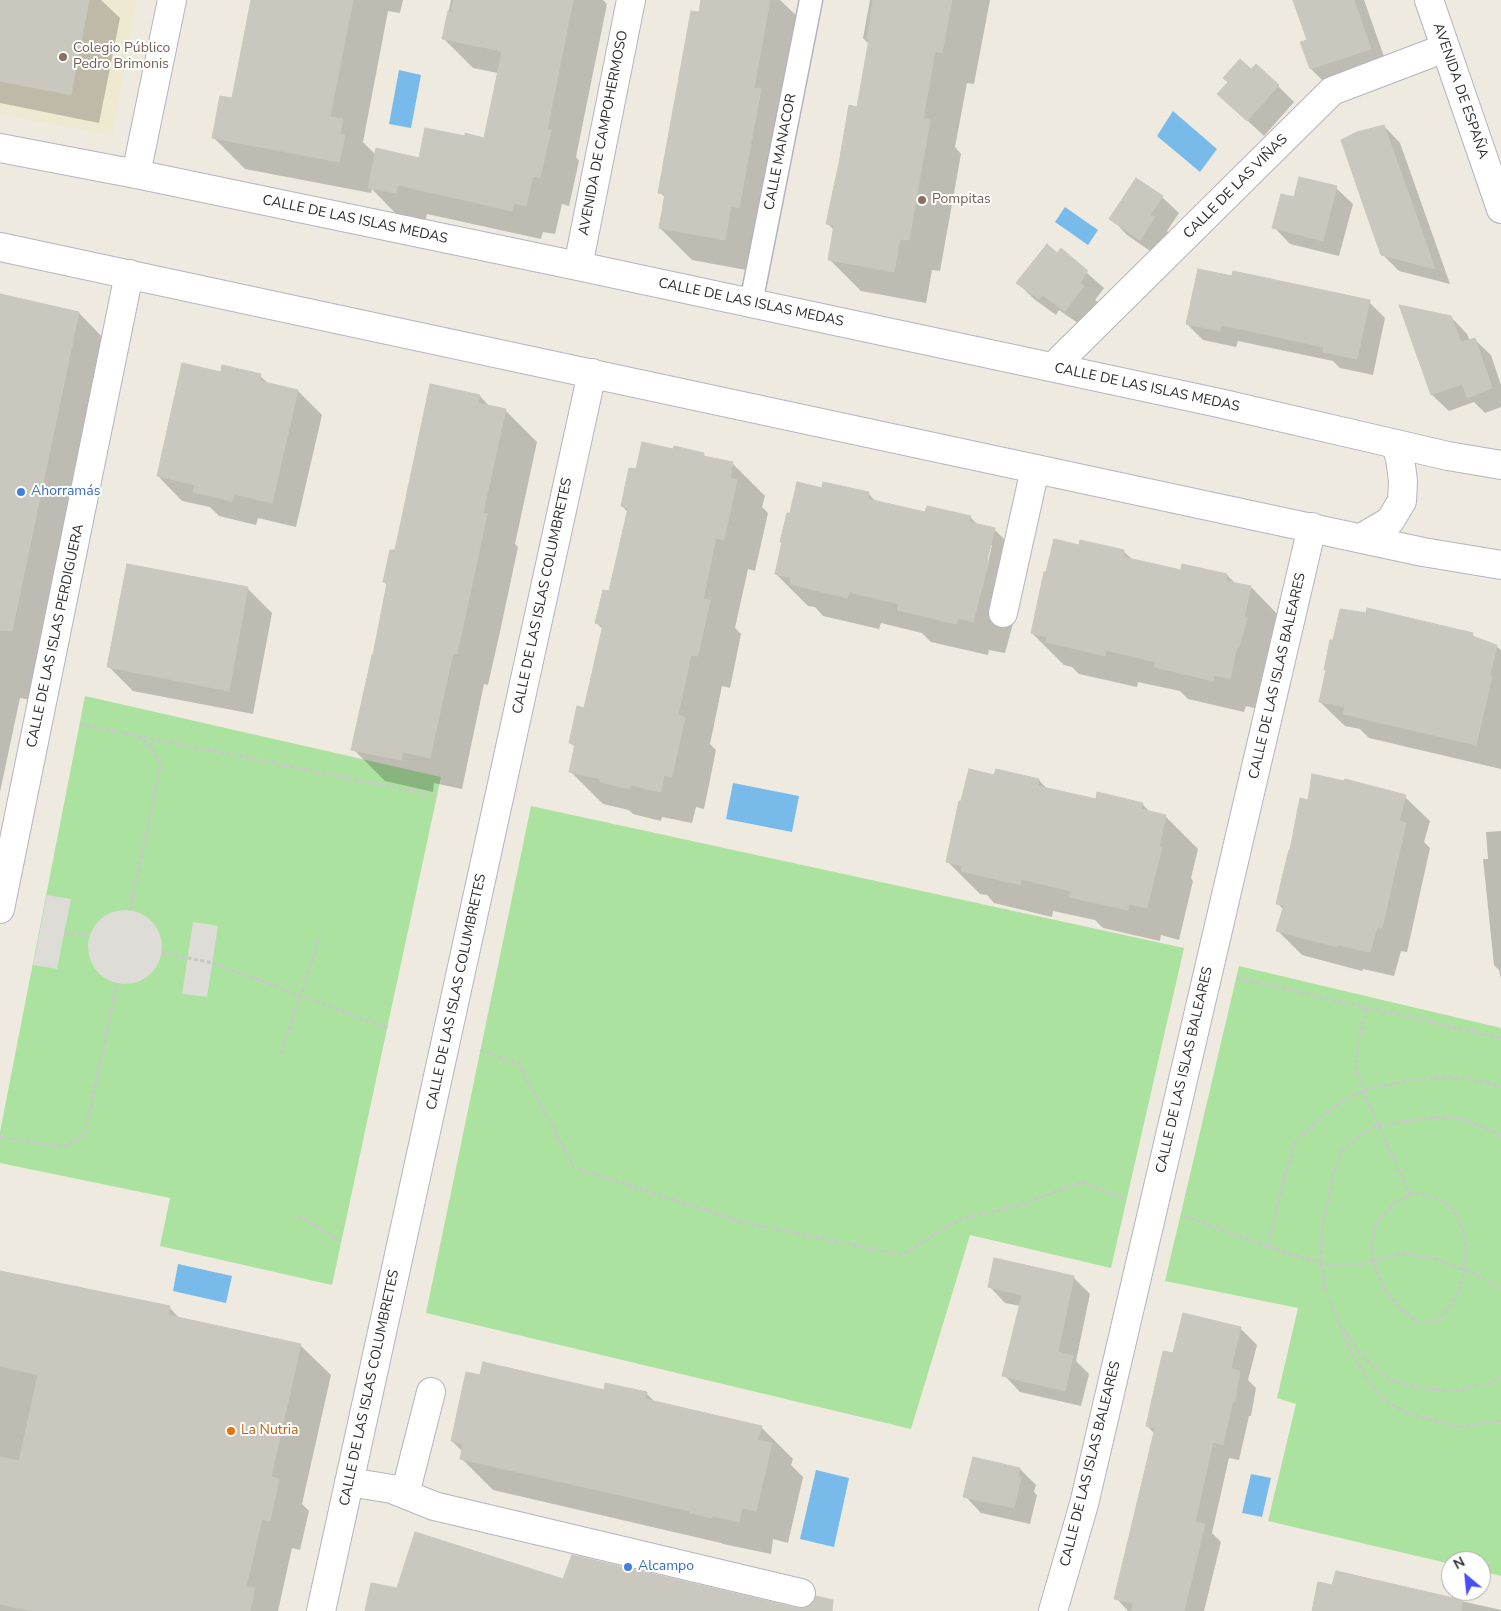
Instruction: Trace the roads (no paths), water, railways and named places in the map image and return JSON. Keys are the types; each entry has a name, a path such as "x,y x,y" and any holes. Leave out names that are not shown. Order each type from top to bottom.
{"street":[{"path":"136,174 172,0"},
{"name":"AVENIDA DE CAMPOHERMOSO","path":"578,266 631,0"},
{"name":"CALLE MANACOR","path":"751,304 812,0"},
{"name":"AVENIDA DE ESPAÑA","path":"1429,0 1501,209"},
{"name":"CALLE DE LAS VIÑAS","path":"1053,367 1332,91 1445,48"},
{"name":"CALLE DE LAS ISLAS MEDAS","path":"0,148 136,174 578,266 1219,403 1448,456 1501,465"},
{"path":"0,247 1423,552 1501,564"},
{"name":"CALLE DE LAS ISLAS PERDIGUERA","path":"0,909 130,274"},
{"name":"CALLE DE LAS ISLAS COLUMBRETES","path":"321,1611 592,373"},
{"path":"1361,538 1390,521 1402,501 1403,480 1400,458 1395,444"},
{"path":"1004,613 1035,469"},
{"name":"CALLE DE LAS ISLAS BALEARES","path":"1054,1611 1086,1495 1312,527"},
{"path":"405,1494 431,1392"},
{"path":"349,1482 392,1489 434,1506 801,1593"}],"water":[{"path":"399,70 421,75 411,128 389,124"},
{"path":"1173,111 1217,149 1200,172 1157,136"},
{"path":"1065,207 1098,230 1088,245 1055,222"},
{"path":"733,783 799,796 792,832 726,819"},
{"path":"178,1264 232,1276 226,1303 173,1291"},
{"path":"816,1470 849,1478 834,1547 800,1539"},
{"path":"1251,1474 1271,1478 1262,1517 1242,1513"}],"place":[{"name":"Colegio Público Pedro Brimonis","path":"63,57"},
{"name":"Pompitas","path":"922,200"},
{"name":"Ahorramás","path":"21,492"},
{"name":"La Nutria","path":"231,1431"},
{"name":"Alcampo","path":"628,1567"}]}
